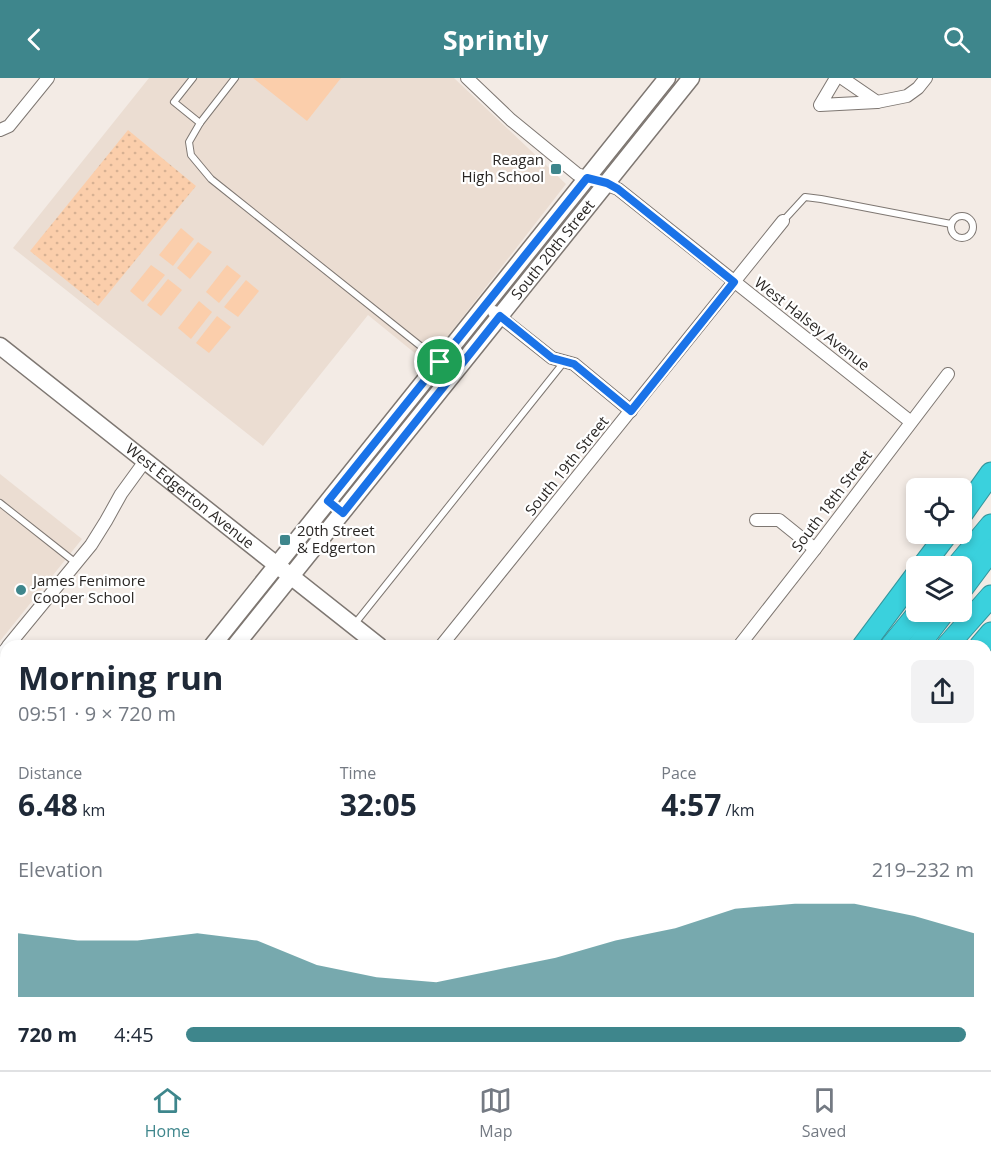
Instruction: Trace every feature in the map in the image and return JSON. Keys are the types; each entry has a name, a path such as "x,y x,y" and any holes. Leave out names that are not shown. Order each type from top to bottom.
{"highway":[{"path":"972,501 991,473"},
{"path":"972,502 991,478"},
{"path":"965,556 991,525"},
{"path":"930,556 939,544"},
{"path":"972,576 991,550"},
{"path":"867,640 906,588"},
{"path":"952,640 991,597"},
{"path":"896,640 911,622"},
{"path":"923,640 936,622"}],"street":[{"path":"0,130 9,126 48,78"},
{"name":"West Halsey Avenue","path":"467,78 535,140 577,174 607,183 619,190 911,422"},
{"name":"South 20th Street","path":"217,640 667,78"},
{"name":"South 20th Street","path":"240,640 691,78"},
{"path":"836,78 820,105 878,102 907,96 926,78"},
{"path":"842,78 878,102"},
{"name":"South 19th Street","path":"446,640 783,221"},
{"path":"486,305 552,358 574,364 631,411"},
{"name":"West Edgerton Avenue","path":"0,346 371,640"},
{"name":"South 18th Street","path":"744,640 948,374"},
{"path":"13,640 91,545 121,494 145,461"},
{"path":"756,520 779,520 815,549"}],"lane":[{"path":"193,78 174,102 200,123"},
{"path":"235,78 200,123 189,142 191,154 211,179 453,376"},
{"path":"783,221 805,197 951,224"},
{"path":"542,236 556,247"},
{"path":"353,626 565,362"},
{"path":"328,501 343,513"},
{"path":"0,503 76,563"},
{"path":"226,628 236,640"}],"shaded area":[{"path":"149,78 454,78 566,184 427,363 368,315 263,446 13,248"},
{"path":"253,78 341,78 307,121"},
{"path":"128,130 196,186 98,306 30,251"},
{"path":"181,228 194,239 173,266 159,255"},
{"path":"198,242 212,252 190,279 177,268"},
{"path":"151,265 165,275 143,302 130,291"},
{"path":"227,265 241,276 219,303 206,292"},
{"path":"168,279 182,290 161,316 147,305"},
{"path":"246,280 259,291 238,317 224,307"},
{"path":"199,301 212,312 191,339 178,328"},
{"path":"217,316 231,327 209,353 196,343"},
{"name":"James Fenimore Cooper School","path":"0,474 82,539 0,640"}],"place":[{"name":"Reagan High School","path":"556,169"},
{"name":"20th Street & Edgerton","path":"285,540"},
{"name":"James Fenimore Cooper School","path":"21,590"}],"route":[{"path":"587,178 607,183 618,189 734,282 631,411 574,364 552,358 500,316 343,513 328,501 440,362 587,178"}]}
